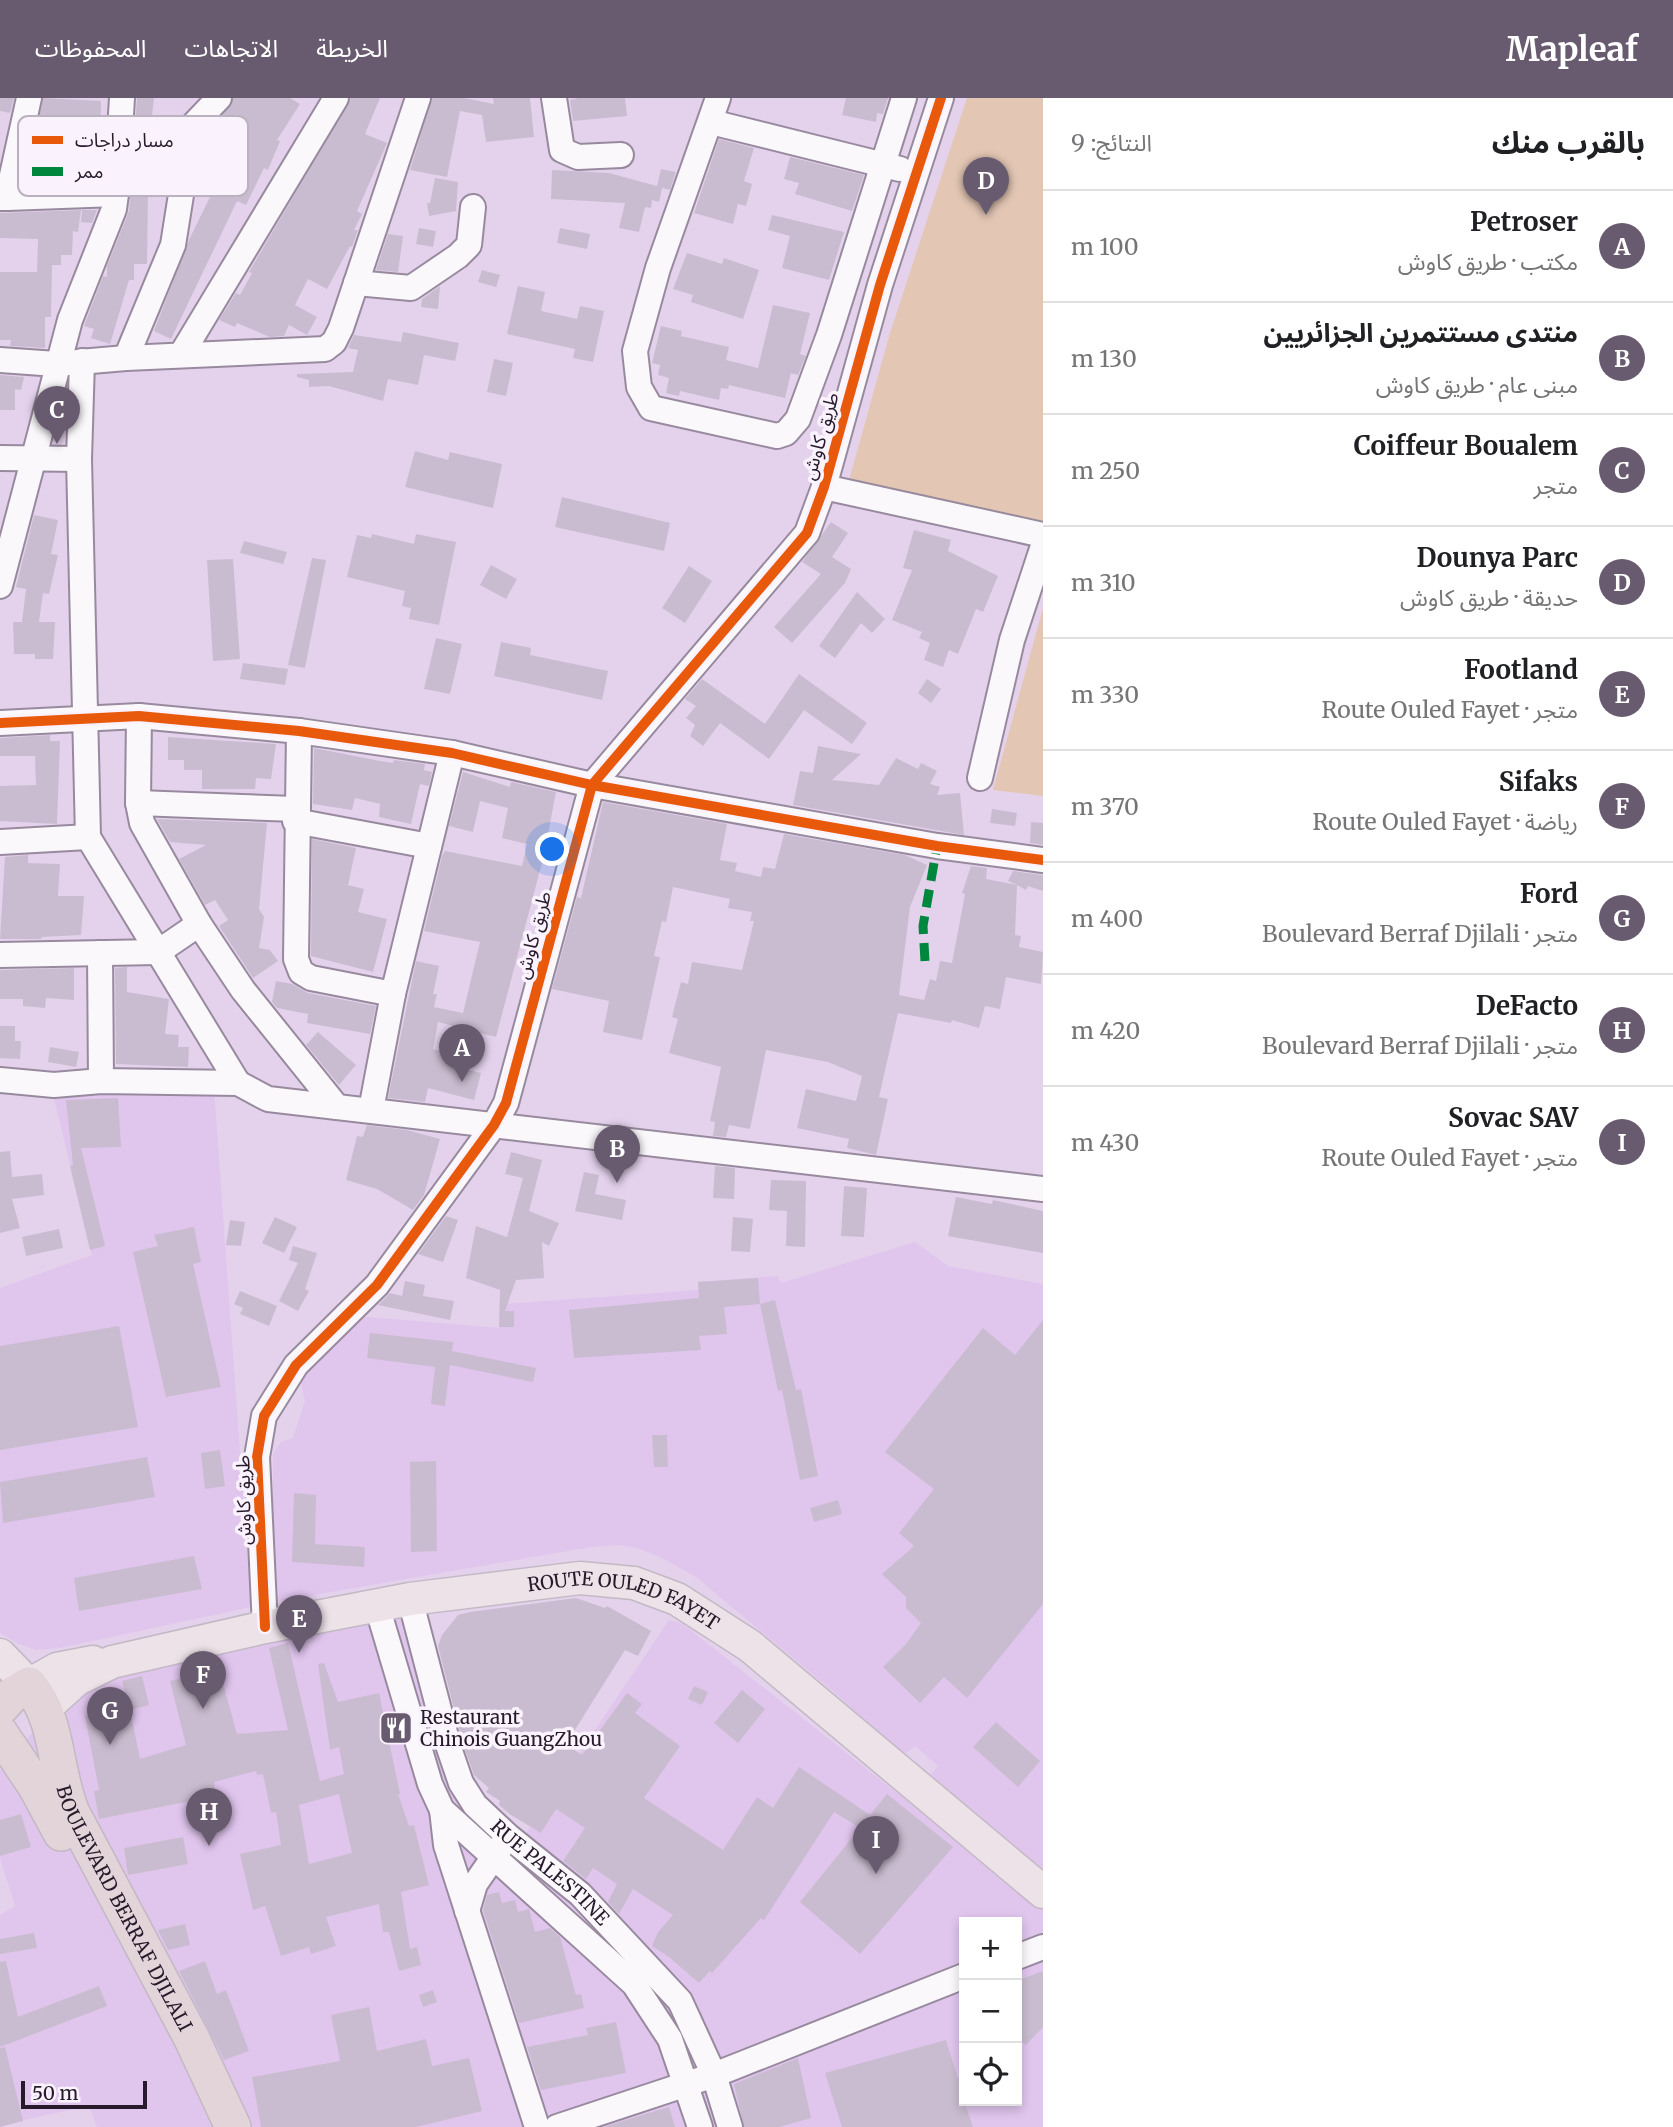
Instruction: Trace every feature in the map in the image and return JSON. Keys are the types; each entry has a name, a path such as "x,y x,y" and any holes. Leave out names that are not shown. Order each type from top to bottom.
{"highway":[{"path":"0,1709 12,1695 38,1696"},
{"name":"BOULEVARD BERRAF DJILALI","path":"38,1696 60,1780 72,1813 192,2039 233,2127"},
{"name":"BOULEVARD BERRAF DJILALI","path":"5,1749 35,1786 148,1997 208,2127"}],"main road":[{"name":"ROUTE OULED FAYET","path":"38,1696 112,1662 265,1627 410,1599 580,1578 634,1583 677,1599 750,1646 1043,1892"},
{"path":"0,1655 38,1696"}],"street":[{"path":"24,116 29,98"},
{"path":"120,116 121,98"},
{"path":"202,116 219,98"},
{"path":"181,355 336,98"},
{"path":"0,360 35,360 56,364 325,349 334,342 341,328 418,98"},
{"path":"554,98 562,150 578,157 621,155"},
{"path":"718,98 658,268 635,351 639,387 650,408 777,436 791,428 798,419 830,335 904,98"},
{"name":"طريق كاوش","path":"265,1627 257,1457 264,1416 296,1365 377,1285 494,1125 506,1103 592,785 807,533 824,487 880,285 941,98"},
{"path":"711,122 916,173"},
{"path":"18,140 3,198 60,196"},
{"path":"0,586 35,457 56,364 70,320 110,221 116,196"},
{"path":"126,358 173,245 181,196"},
{"path":"356,283 411,288 430,277 469,245 473,207"},
{"path":"82,361 79,459 83,718 88,837 238,1083"},
{"path":"0,458 79,459"},
{"path":"824,487 1043,535"},
{"path":"980,778 1012,640 1043,546"},
{"path":"139,716 138,803 142,823 199,924 243,990 337,1107"},
{"path":"0,723 139,716 299,731 452,753 592,785 937,846 1043,860"},
{"path":"299,731 295,815 296,959 301,972 311,978 393,994"},
{"path":"371,1111 393,994 452,753"},
{"path":"138,803 295,815 429,846"},
{"path":"0,842 88,837"},
{"path":"0,955 158,952 199,924"},
{"path":"100,953 101,1081"},
{"path":"0,1080 54,1085 101,1081 238,1083 268,1100 1043,1189"},
{"name":"RUE PALESTINE","path":"410,1599 449,1748 461,1783 475,1805 508,1836 580,1894 680,2001 695,2027 730,2127"},
{"name":"RUE PALESTINE","path":"377,1606 429,1784 442,1810 634,1984 670,2039 700,2127"},
{"path":"442,1810 446,1845 537,2127"},
{"path":"467,1911 475,1884 508,1836"},
{"path":"1022,1955 1043,1947"},
{"path":"557,2127 714,2075 959,1978"}],"shaded area":[{"path":"967,98 1043,98 1043,526 848,484 890,333"},
{"path":"1043,608 1043,796 993,790"},
{"path":"214,1088 251,1607 60,1648 36,1650 0,1633 0,1288 92,1255 52,1090"},
{"path":"915,1242 948,1266 1043,1284 1043,1873 931,1775 938,1766 915,1746 906,1753 899,1752 834,1692 696,1577 637,1548 619,1545 591,1547 273,1602 273,1454 281,1442 293,1438 305,1401 300,1379 356,1316 500,1328 503,1304 698,1290 698,1282 778,1276 781,1283"},
{"path":"425,1610 456,1753 478,1792 525,1834 669,1620 683,1624 1043,1908 1043,2127 97,2127 89,2106 0,2125 0,1915 15,1906 0,1858 0,1770 64,1696 93,1676"}],"building":[{"path":"0,98 14,98 10,113 0,111"},
{"path":"43,98 101,101 101,116 39,116"},
{"path":"137,98 154,98 152,116 136,116"},
{"path":"233,98 290,98 300,104 277,140 280,141 268,170 264,168 246,205 237,201 171,339 154,331 189,240 210,196 248,196 248,116 222,116"},
{"path":"351,98 380,98 365,134 387,143 357,211 362,214 354,230 358,230 352,247 350,246 327,289 308,279 295,305 317,317 307,335 289,325 284,336 270,337 237,323 235,327 219,320 236,293 240,295 252,273 249,272"},
{"path":"432,98 464,98 494,104 493,98 530,98 534,137 486,142 482,115 460,111 447,177 410,170"},
{"path":"625,98 627,116 573,121 570,100"},
{"path":"846,98 888,98 883,114 877,113 876,122 842,115"},
{"path":"719,139 754,148 744,181 752,184 746,206 738,204 733,224 694,213"},
{"path":"790,157 864,175 852,211 795,194 799,183 784,179"},
{"path":"661,169 676,172 670,190 662,188 659,202 652,200 651,208 645,207 639,232 619,228 625,203 551,199 552,170 609,173 657,186"},
{"path":"435,178 458,182 456,211 429,216 427,203 430,203"},
{"path":"130,196 148,196 147,264 134,264 134,280 129,280 110,344 91,338 94,329 84,326 103,276 107,277 107,266 129,211"},
{"path":"81,210 78,232 73,231 72,255 61,255 61,265 52,265 51,317 45,317 45,348 10,346 11,340 0,340 0,272 37,272 38,239 0,238 0,213"},
{"path":"82,210 97,210 92,223 81,222"},
{"path":"772,215 844,232 829,280 782,268 790,236 768,230"},
{"path":"419,228 436,231 433,247 416,244"},
{"path":"560,228 590,234 587,249 557,243"},
{"path":"388,234 403,236 398,272 376,270"},
{"path":"687,253 722,264 724,258 759,270 743,319 691,302 693,295 673,289"},
{"path":"482,270 500,275 496,287 478,282"},
{"path":"440,286 438,309 421,307 422,299"},
{"path":"518,286 545,292 541,311 577,319 580,306 604,311 593,362 573,358 575,349 507,334"},
{"path":"773,305 810,313 800,354 806,356 798,375 791,373 785,398 729,385 728,389 721,388 719,400 680,391 679,396 666,393 669,378 658,375 660,365 652,363 661,326 682,331 681,336 729,347 726,360 758,368"},
{"path":"403,332 459,343 455,361 424,355 418,385 388,379 383,401 329,386 309,387 309,380 297,377 297,374 353,372 358,350 348,348 354,335 401,342"},
{"path":"494,359 513,363 506,396 487,392"},
{"path":"0,375 24,377 21,390 15,389 15,410 0,410"},
{"path":"415,451 448,460 450,452 502,464 493,508 405,487"},
{"path":"562,497 670,523 664,551 555,527"},
{"path":"34,515 58,520 51,554 58,555 49,594 43,593 39,622 55,622 53,659 35,659 35,654 14,654 13,622 22,622 26,589 16,587"},
{"path":"831,522 848,533 832,557 851,569 845,583 792,643 774,627 821,574 802,562"},
{"path":"914,530 951,540 948,551 998,576 983,612 976,609 958,654 949,650 943,667 924,660 930,643 919,638 922,632 892,620 912,570 903,568"},
{"path":"372,534 414,544 416,534 456,542 439,625 409,619 411,608 402,606 405,591 347,577 357,535 371,538"},
{"path":"244,541 287,552 283,564 240,553"},
{"path":"312,558 326,560 305,668 288,665"},
{"path":"233,559 240,659 213,661 207,560"},
{"path":"491,565 517,579 506,599 480,585"},
{"path":"689,566 712,581 685,623 662,608"},
{"path":"857,592 885,619 872,633 861,623 835,658 819,646"},
{"path":"436,638 462,644 450,694 424,689"},
{"path":"501,642 531,648 530,655 608,671 602,700 494,676"},
{"path":"243,663 288,669 285,685 240,679"},
{"path":"799,674 867,723 852,744 804,710 769,759 720,723 703,746 690,736 695,725 686,718 696,706 685,699 702,679 765,724"},
{"path":"927,679 941,689 931,703 918,693"},
{"path":"50,735 50,741 60,741 57,824 0,821 0,786 36,785 35,756 0,756 0,738"},
{"path":"168,737 276,744 271,779 256,778 255,789 202,789 202,770 184,770 184,760 168,760"},
{"path":"818,746 861,754 832,780 879,785 896,758 918,769 921,763 937,771 930,784 940,787 937,795 960,793 964,835 793,805 800,771 813,773"},
{"path":"314,748 393,763 394,760 425,764 424,770 432,772 429,786 420,784 411,824 379,817 380,804 355,798 352,810 313,804"},
{"path":"463,772 510,787 511,782 556,792 544,855 496,1037 438,1022 433,1049 471,1059 468,1070 481,1073 474,1100 428,1088 425,1102 388,1098 416,961 439,966 433,994 437,994 434,1007 463,1013 480,942 424,931 442,856 445,851 522,866 527,844 502,838 508,808 480,801 473,832 449,826"},
{"path":"603,802 727,824 720,860 737,863 735,871 761,877 763,867 775,869 784,834 905,855 927,865 910,907 899,995 924,1000 930,979 936,981 940,961 952,963 965,894 962,893 971,866 987,868 986,879 1017,885 1015,935 1021,936 1019,947 1043,952 1041,984 1006,977 1000,1009 985,1006 979,1028 952,1020 951,1023 898,1013 879,1097 888,1099 876,1155 847,1148 849,1139 797,1128 806,1089 856,1101 862,1076 828,1062 766,1050 750,1129 729,1125 726,1137 713,1136 715,1122 710,1121 721,1067 669,1053 678,1019 672,1017 681,982 688,984 692,962 742,970 754,921 750,921 752,912 728,908 730,899 673,887 666,922 662,921 654,956 660,957 642,1040 603,1032 609,1001 552,989 577,897 581,898"},
{"path":"992,809 1017,813 1015,826 990,823"},
{"path":"157,819 267,823 259,909 264,917 259,948 270,950 278,961 253,978 219,926 228,920 215,900 205,905 179,859 206,845 170,842"},
{"path":"1031,822 1043,823 1043,845 1030,843"},
{"path":"312,839 356,848 348,885 364,889 358,912 387,919 373,972 311,956"},
{"path":"28,855 28,863 60,864 58,896 84,896 81,935 0,939 5,857"},
{"path":"1013,871 1043,875 1043,891 1028,886 1026,890 1008,881"},
{"path":"127,967 127,992 169,999 165,1034 179,1035 178,1047 189,1047 188,1067 116,1064 115,968"},
{"path":"74,968 74,1000 46,998 45,1008 23,1006 23,999 0,999 0,970"},
{"path":"276,981 292,984 308,993 376,1006 370,1034 307,1023 308,1014 277,1008 272,1002"},
{"path":"0,1026 15,1026 15,1041 21,1041 20,1059 0,1058"},
{"path":"318,1032 356,1065 339,1085 306,1045"},
{"path":"50,1047 79,1052 76,1067 48,1062"},
{"path":"118,1098 121,1147 81,1148 105,1246 90,1250 70,1166 73,1165 66,1100"},
{"path":"367,1125 407,1130 440,1139 424,1195 413,1210 377,1189 346,1180 357,1136 363,1137"},
{"path":"10,1151 12,1177 42,1174 44,1195 12,1199 20,1228 0,1233 0,1152"},
{"path":"511,1152 542,1160 529,1211 559,1223 549,1246 542,1242 544,1278 516,1280 505,1311 514,1311 514,1327 499,1327 500,1290 466,1278 476,1226 507,1237 523,1178 505,1174"},
{"path":"715,1166 735,1168 734,1199 713,1198"},
{"path":"584,1172 599,1175 595,1194 626,1200 622,1220 575,1211"},
{"path":"771,1180 806,1181 805,1247 786,1246 787,1211 769,1210"},
{"path":"844,1186 867,1188 864,1237 841,1236"},
{"path":"956,1197 992,1204 993,1200 1043,1211 1043,1253 948,1236"},
{"path":"446,1216 458,1220 443,1262 418,1254"},
{"path":"275,1217 297,1227 284,1253 262,1243"},
{"path":"733,1217 753,1219 750,1252 731,1251"},
{"path":"230,1220 245,1222 241,1246 226,1245"},
{"path":"194,1227 201,1262 193,1264 221,1387 166,1397 133,1252 158,1246 154,1235"},
{"path":"59,1229 63,1248 26,1256 22,1237"},
{"path":"293,1246 317,1253 305,1289 309,1291 298,1311 279,1301 298,1263 289,1260"},
{"path":"758,1278 760,1304 724,1307 727,1334 699,1336 701,1350 574,1358 569,1310 699,1298 698,1282"},
{"path":"405,1281 425,1285 423,1296 454,1301 450,1320 378,1305 390,1293 402,1296"},
{"path":"240,1291 277,1306 269,1326 240,1314 243,1308 234,1304"},
{"path":"775,1300 796,1390 801,1389 818,1476 800,1480 782,1390 778,1391 760,1304"},
{"path":"1043,1320 1043,1604 967,1698 944,1677 920,1703 883,1667 906,1644 921,1623 906,1608 906,1597 882,1574 914,1546 899,1533 934,1489 885,1452 983,1328 1015,1355"},
{"path":"119,1326 138,1427 0,1450 0,1346"},
{"path":"370,1333 453,1342 452,1351 536,1368 533,1382 450,1365 445,1406 431,1404 435,1367 367,1358"},
{"path":"652,1435 667,1435 668,1467 654,1467"},
{"path":"220,1450 225,1486 205,1489 201,1453"},
{"path":"147,1457 155,1497 3,1523 0,1482"},
{"path":"436,1461 437,1551 411,1552 410,1462"},
{"path":"294,1493 316,1495 315,1544 365,1547 364,1567 292,1562"},
{"path":"838,1500 842,1514 814,1522 810,1508"},
{"path":"194,1556 202,1589 79,1611 74,1578"},
{"path":"576,1598 605,1608 607,1606 651,1631 638,1656 625,1650 566,1744 582,1755 627,1693 642,1704 635,1713 680,1746 644,1798 723,1850 757,1797 773,1808 799,1767 870,1815 887,1794 953,1847 860,1954 800,1902 860,1828 834,1812 764,1920 761,1918 712,1973 710,1971 699,1983 652,1946 658,1932 673,1915 633,1889 619,1914 608,1902 617,1884 593,1868 586,1879 563,1861 585,1828 556,1809 541,1833 511,1815 499,1805 500,1801 486,1792 489,1788 474,1775 463,1744 438,1646 442,1635 458,1615"},
{"path":"288,1643 320,1781 344,1774 339,1747 330,1750 318,1664 324,1663 338,1702 379,1693 398,1794 409,1826 414,1825 429,1885 401,1892 410,1949 417,1947 421,1965 399,1971 389,1932 383,1932 379,1904 326,1917 336,1946 311,1954 309,1947 281,1956 265,1906 253,1910 240,1854 281,1845 276,1812 271,1813 263,1774 257,1775 256,1771 214,1782 216,1796 99,1819 94,1791 99,1790 85,1716 129,1707 122,1681 142,1676 149,1705 130,1710 140,1759 186,1745 170,1681 219,1669 237,1734 288,1730 269,1648","holes":["339,1794 352,1853 309,1864 299,1805"]},
{"path":"694,1686 708,1692 702,1705 688,1699"},
{"path":"742,1690 765,1709 738,1743 714,1723"},
{"path":"996,1722 1040,1761 1018,1787 973,1747"},
{"path":"21,1814 31,1847 0,1856 0,1820"},
{"path":"183,1837 188,1864 128,1875 124,1848"},
{"path":"499,1892 502,1903 515,1900 518,1912 529,1909 535,1932 550,1928 560,1937 576,1995 581,1994 584,2008 519,2023 483,1910 487,1895"},
{"path":"185,1924 190,1945 168,1950 158,1930"},
{"path":"34,1933 37,1948 0,1954 0,1939"},
{"path":"6,1961 18,2017 99,1986 107,2006 0,2047 0,1962"},
{"path":"205,1961 217,1994 226,1990 249,2051 224,2060 179,1971"},
{"path":"1043,1971 1043,2027 1026,2045 1022,2042 1022,1979"},
{"path":"433,1990 437,2002 423,2007 419,1995"},
{"path":"369,2007 377,2051 426,2039 432,2066 469,2058 482,2111 416,2127 261,2127 252,2077 340,2061 331,2015"},
{"path":"616,2022 626,2073 541,2090 527,2047 588,2035 586,2028"},
{"path":"946,2040 959,2078 959,2106 966,2106 973,2127 842,2127 825,2073"},
{"path":"5,2047 23,2121 0,2127 0,2048"},
{"path":"798,2058 811,2118 779,2127 744,2127 734,2084"},
{"path":"669,2107 675,2127 604,2127 642,2115"}],"marked path":[{"path":"925,961 923,926 937,846"}],"cycle path":[{"path":"265,1627 257,1457 264,1416 296,1365 377,1285 494,1125 506,1103 592,785 807,533 824,487 880,285 941,98"},
{"path":"0,723 139,716 299,731 452,753 592,785 937,846 1043,860"}],"place":[{"name":"Dounya Parc","path":"986,215"},
{"name":"Coiffeur Boualem","path":"57,444"},
{"name":"Petroser","path":"462,1082"},
{"name":"منتدى مستتمرين الجزائريين","path":"617,1183"},
{"name":"Footland","path":"299,1653"},
{"name":"Sifaks","path":"203,1709"},
{"name":"Restaurant Chinois GuangZhou","path":"396,1728"},
{"name":"Ford","path":"110,1745"},
{"name":"DeFacto","path":"209,1846"},
{"name":"Sovac SAV","path":"876,1874"}]}
